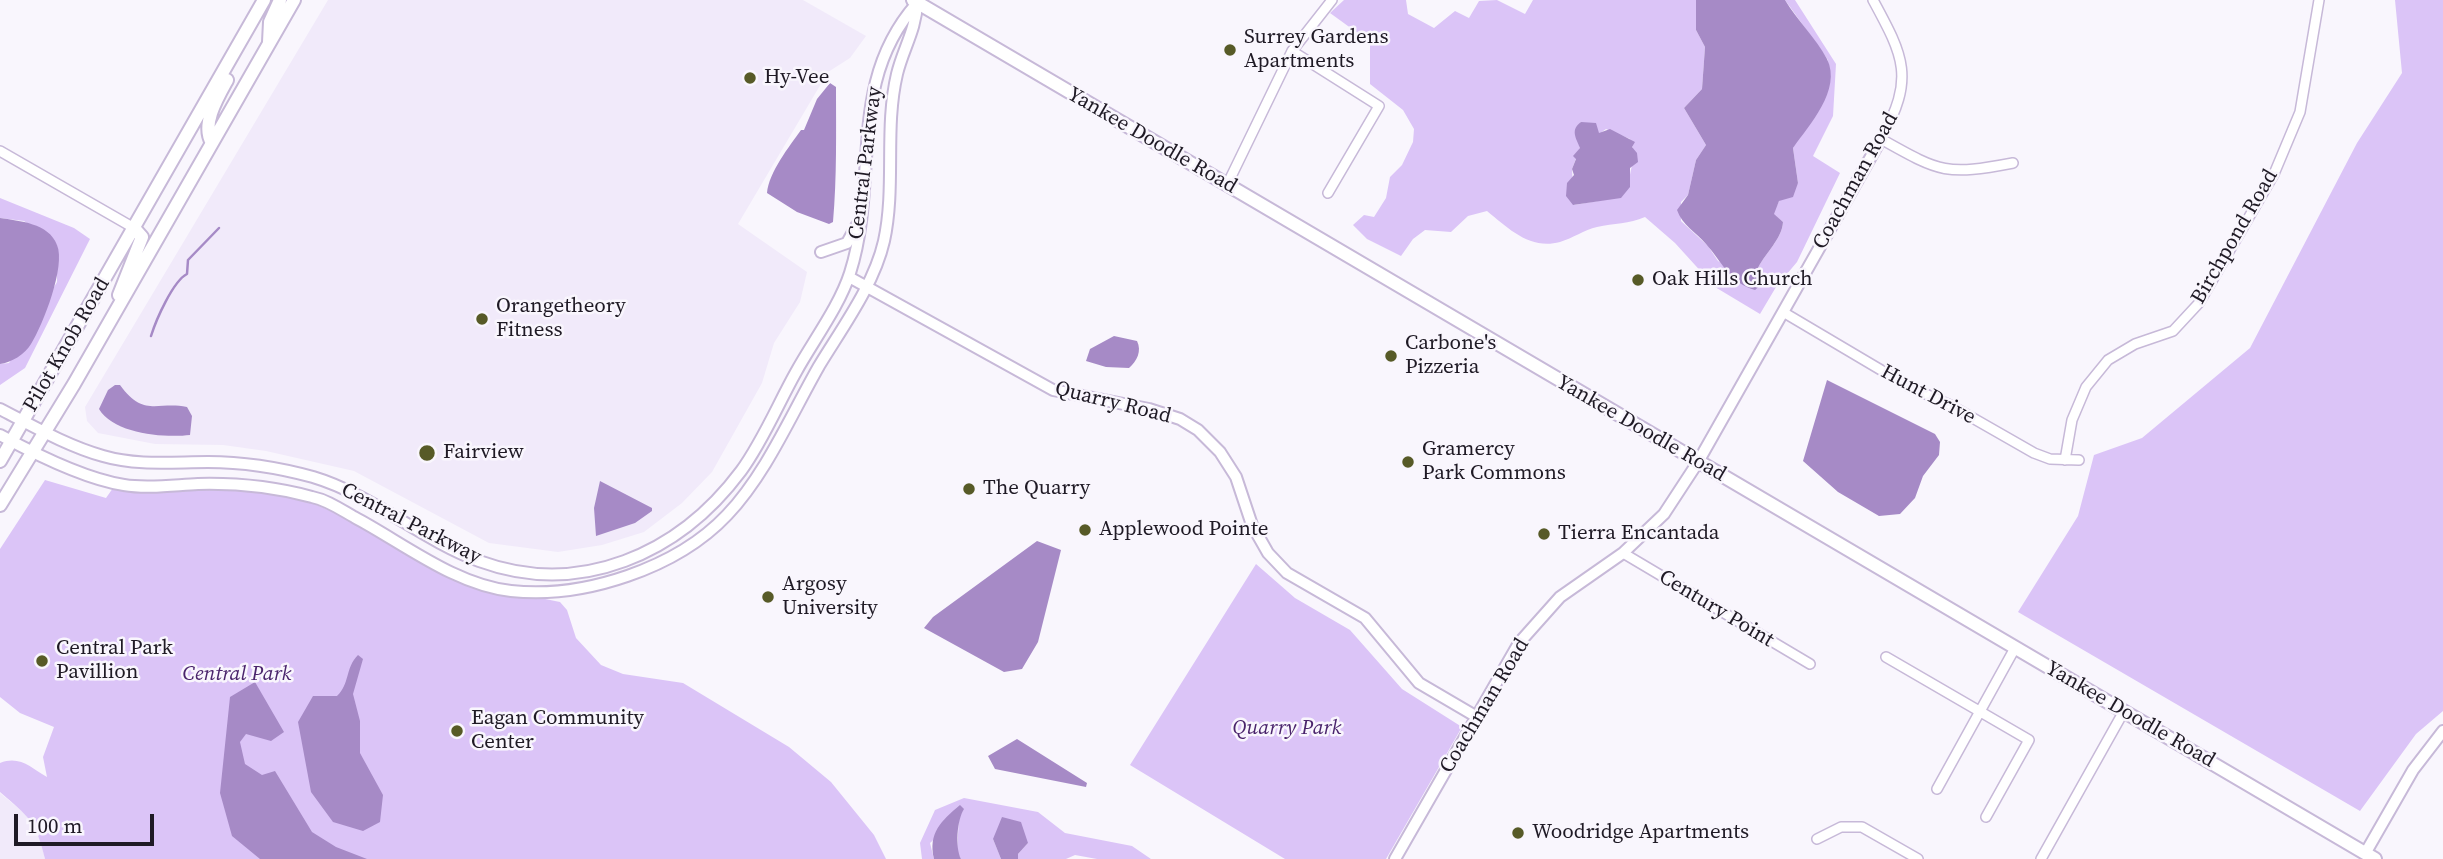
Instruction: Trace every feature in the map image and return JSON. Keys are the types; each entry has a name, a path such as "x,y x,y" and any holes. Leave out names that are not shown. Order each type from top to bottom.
{"main road":[{"name":"Pilot Knob Road","path":"269,43 270,22 280,0"},
{"name":"Pilot Knob Road","path":"0,505 294,0"},
{"name":"Yankee Doodle Road","path":"914,1 2368,857 2381,859"},
{"name":"Pilot Knob Road","path":"212,143 208,136 208,122 250,38 263,2"},
{"name":"Pilot Knob Road","path":"0,461 6,438 23,421 263,2"},
{"name":"Pilot Knob Road","path":"111,318 142,237 134,228"}],"street":[{"path":"1227,185 1292,51 1332,0"},
{"name":"Coachman Road","path":"1395,859 1519,643 1560,597 1623,553 1664,514 1698,463 1881,139 1896,112 1902,81 1899,48 1873,0"},
{"name":"Birchpond Road","path":"2065,460 2072,420 2086,387 2108,360 2135,344 2173,331 2199,303 2274,174 2300,112 2319,0"},
{"name":"Central Parkway","path":"0,409 105,457 157,463 212,462 256,466 310,476 345,488 479,561 526,572 575,572 634,560 669,542 713,503 742,469 849,276 861,216 871,97 882,54 914,1"},
{"name":"Central Parkway","path":"6,438 68,467 125,486 210,484 264,487 320,499 466,579 511,591 552,590 604,583 657,565 689,547 728,515 756,477 866,285 883,244 891,194 890,136 897,73 916,24 914,1"},
{"path":"1292,51 1379,106 1328,193"},
{"path":"1881,139 1932,168 1958,172 2013,163"},
{"path":"0,151 134,228"},
{"path":"821,251 847,243 861,216"},
{"name":"Quarry Road","path":"849,276 1053,390 1149,408 1180,419 1198,430 1220,452 1236,477 1252,525 1268,553 1287,573 1365,618 1419,683 1477,717"},
{"name":"Hunt Drive","path":"1783,312 1908,386 1950,405 2034,453 2050,459 2079,460"},
{"name":"Century Point","path":"1623,553 1810,664"},
{"path":"1937,789 2015,648"},
{"path":"1886,657 2029,740 1986,817"},
{"path":"2041,859 2124,711"},
{"path":"2368,857 2413,770 2443,731"},
{"path":"1816,839 1841,827 1862,827 1918,859"}],"shaded area":[{"path":"328,0 803,0 866,36 850,58 828,72 738,224 807,272 800,302 774,343 762,383 712,472 682,503 644,532 602,545 558,552 489,543 354,471 266,451 223,445 155,444 98,433 87,421 85,407"},
{"path":"1696,0 1785,0 1823,51 1831,71 1827,95 1822,106 1793,148 1798,183 1793,197 1779,201 1774,214 1783,222 1782,228 1758,268 1763,283 1755,290 1746,287 1727,271 1677,210 1688,195 1696,160 1706,145 1684,108 1702,89 1705,47 1696,30"},
{"path":"830,83 836,87 836,154 833,222 829,224 797,212 767,193 775,168 801,130 804,130 817,99"},
{"path":"1581,122 1596,123 1599,133 1610,129 1635,142 1632,147 1637,153 1638,162 1630,168 1630,187 1621,198 1573,205 1566,196 1567,183 1574,175 1572,169 1576,159 1573,156 1580,148 1575,131"},
{"path":"0,218 24,222 47,232 57,245 59,255 52,295 36,335 21,354 0,364"},
{"path":"1114,336 1137,341 1138,356 1129,368 1106,367 1086,361 1090,349"},
{"path":"1827,380 1935,434 1940,442 1939,455 1923,476 1915,498 1900,514 1879,516 1838,492 1803,461"},
{"path":"120,385 136,402 144,405 187,407 192,416 190,435 140,433 116,424 99,409 108,390"},
{"path":"600,481 652,508 652,511 635,523 596,536 594,508"},
{"path":"1037,541 1061,550 1038,642 1022,669 1004,672 924,628 933,617"},
{"path":"358,655 363,659 353,694 360,721 360,753 383,795 380,822 363,831 333,822 311,792 298,722 313,696 337,696"},
{"path":"255,682 284,732 271,741 246,734 240,742 245,764 262,775 275,771 312,832 336,847 367,859 260,859 232,836 220,793 230,697"},
{"path":"1017,739 1087,783 1086,787 995,769 988,756"},
{"path":"0,793 29,817 38,831 45,859 0,859"},
{"path":"960,805 964,809 958,834 961,859 934,859 933,842 938,828"},
{"path":"1002,817 1021,822 1028,843 1018,854 1018,859 1001,859 993,839"}],"green space":[{"path":"1344,0 1406,0 1408,14 1434,28 1455,11 1469,18 1479,1 1497,0 1525,14 1533,0 1696,0 1696,30 1705,47 1702,89 1684,108 1706,145 1696,160 1688,195 1681,202 1681,221 1708,246 1718,261 1762,283 1758,268 1777,240 1783,222 1773,214 1779,201 1798,183 1793,148 1828,60 1785,0 1795,0 1836,64 1833,116 1813,156 1840,173 1797,262 1776,287 1760,314 1715,287 1675,243 1645,217 1597,227 1549,244 1520,236 1487,211 1468,216 1451,232 1425,230 1413,239 1401,256 1367,239 1353,225 1364,215 1374,217 1386,198 1390,177 1402,165 1413,142 1414,129 1403,110 1370,84 1370,42 1330,13","holes":["1581,122 1599,134 1606,129 1630,139 1635,157 1627,188 1621,197 1574,205 1572,169 1580,148 1575,131"]},
{"path":"2395,0 2443,0 2443,711 2416,734 2360,811 2018,612 2078,516 2094,455 2142,438 2250,348 2357,143 2402,73"},
{"path":"0,198 74,228 90,239 25,368 0,385 0,364 9,363 57,282 57,245 24,221 0,218"},
{"name":"Central Park","path":"45,480 106,498 113,488 228,489 295,498 335,513 427,567 460,583 488,591 560,602 567,610 576,638 601,665 623,674 683,683 789,747 831,782 874,835 886,859 45,859 30,821 0,792 0,763 19,762 47,777 43,757 54,727 20,713 0,697 0,549"},
{"name":"Quarry Park","path":"1256,564 1295,598 1350,630 1402,689 1462,727 1386,859 1285,859 1130,765"},
{"path":"964,798 1038,812 1065,833 1132,846 1151,859 1097,859 1075,855 1066,859 1018,859 1018,854 1028,843 993,839 1001,859 961,859 957,852 959,817 930,843 934,859 922,859 920,843 935,810"}],"waterway":[{"path":"151,336 171,292 187,274 188,260 219,228"}],"place":[{"name":"Surrey Gardens Apartments","path":"1230,50"},
{"name":"Hy-Vee","path":"750,78"},
{"name":"Oak Hills Church","path":"1638,280"},
{"name":"Orangetheory Fitness","path":"482,319"},
{"name":"Carbone's Pizzeria","path":"1391,356"},
{"name":"Fairview","path":"427,453"},
{"name":"Gramercy Park Commons","path":"1408,462"},
{"name":"The Quarry","path":"969,489"},
{"name":"Applewood Pointe","path":"1085,530"},
{"name":"Tierra Encantada","path":"1544,534"},
{"name":"Argosy University","path":"768,597"},
{"name":"Central Park Pavillion","path":"42,661"},
{"name":"Eagan Community Center","path":"457,731"},
{"name":"Woodridge Apartments","path":"1518,833"}]}
